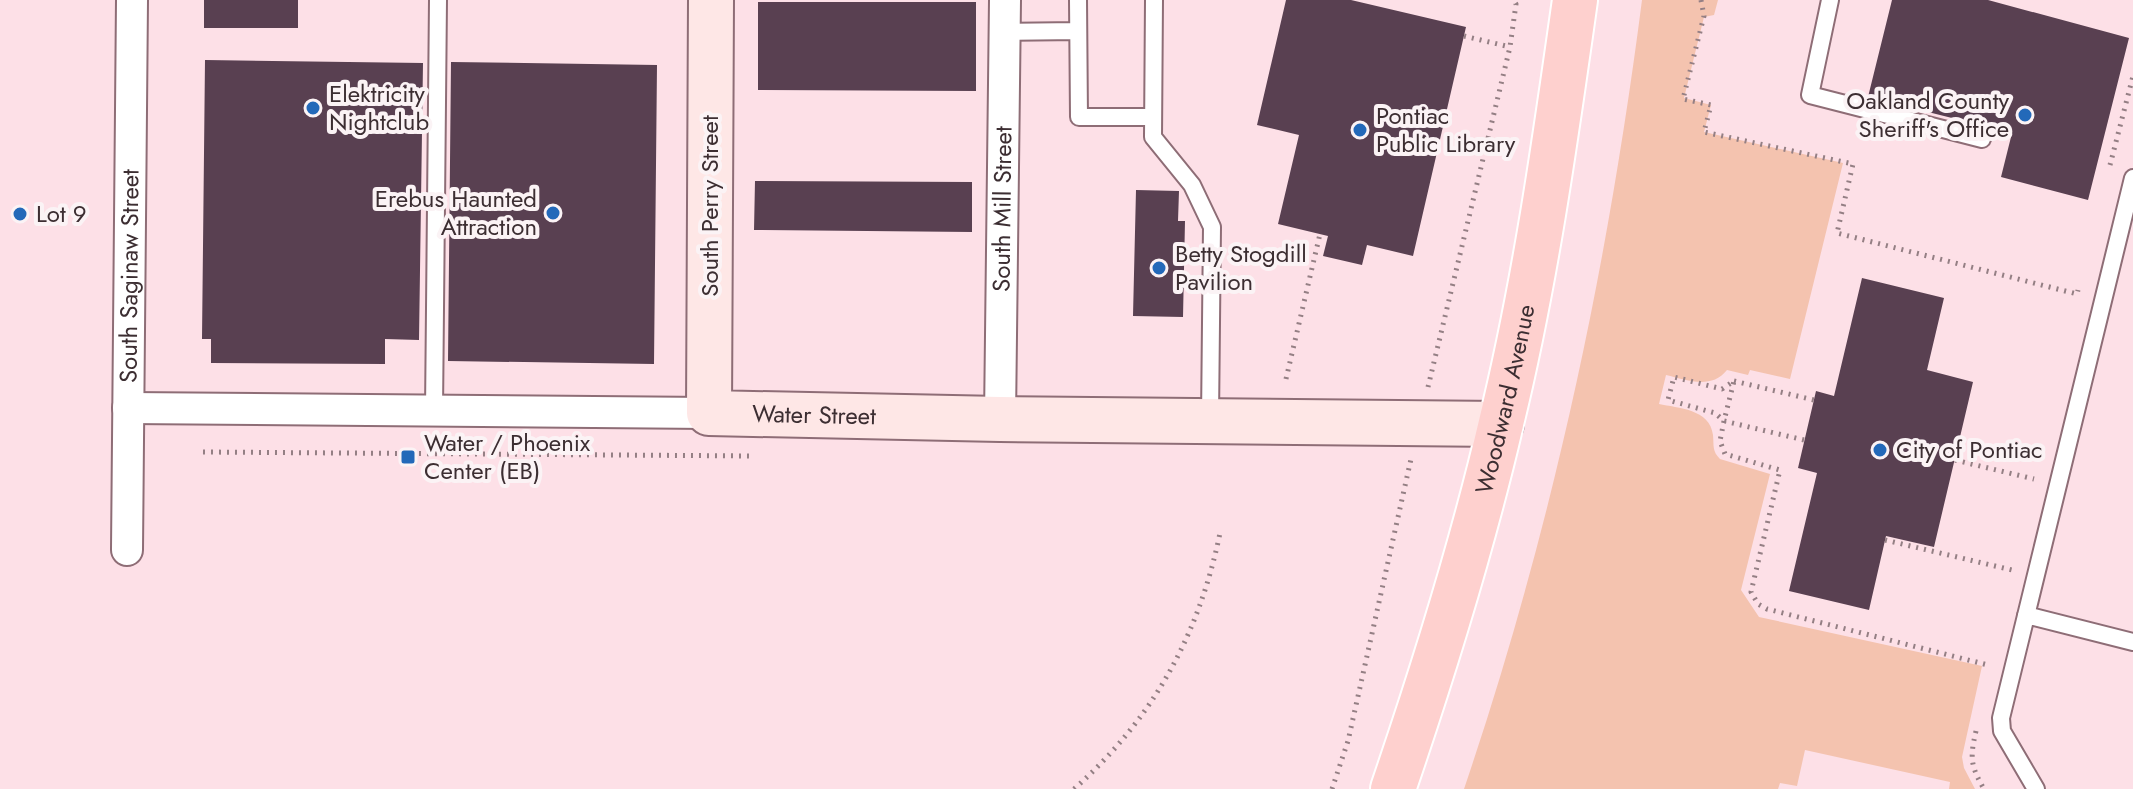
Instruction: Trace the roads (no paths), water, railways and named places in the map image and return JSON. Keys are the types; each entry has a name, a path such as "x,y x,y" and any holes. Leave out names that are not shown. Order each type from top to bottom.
{"main road":[{"name":"Woodward Avenue","path":"1393,789 1455,597 1501,424 1546,206 1575,0"}],"street":[{"name":"South Saginaw Street","path":"127,550 132,0"},
{"name":"South Perry Street","path":"709,413 711,0"},
{"name":"South Mill Street","path":"1000,419 1005,0"},
{"name":"Water Street","path":"128,408 1501,424"}],"lane":[{"path":"434,411 438,0"},
{"path":"1078,0 1079,117 1152,117"},
{"path":"1154,0 1153,137 1192,185 1212,227 1210,421"},
{"path":"1830,0 1810,95 1982,139"},
{"path":"1005,32 1078,31"},
{"path":"2036,789 2002,731 2001,718 2132,189"},
{"path":"2026,615 2133,642"}],"place":[{"name":"Elektricity Nightclub","path":"313,108"},
{"name":"Oakland County Sheriff's Office","path":"2025,115"},
{"name":"Pontiac Public Library","path":"1360,130"},
{"name":"Erebus Haunted Attraction","path":"553,213"},
{"name":"Lot 9","path":"20,214"},
{"name":"Betty Stogdill Pavilion","path":"1159,268"},
{"name":"City of Pontiac","path":"1880,450"},
{"name":"Water / Phoenix Center (EB)","path":"408,457"}]}
